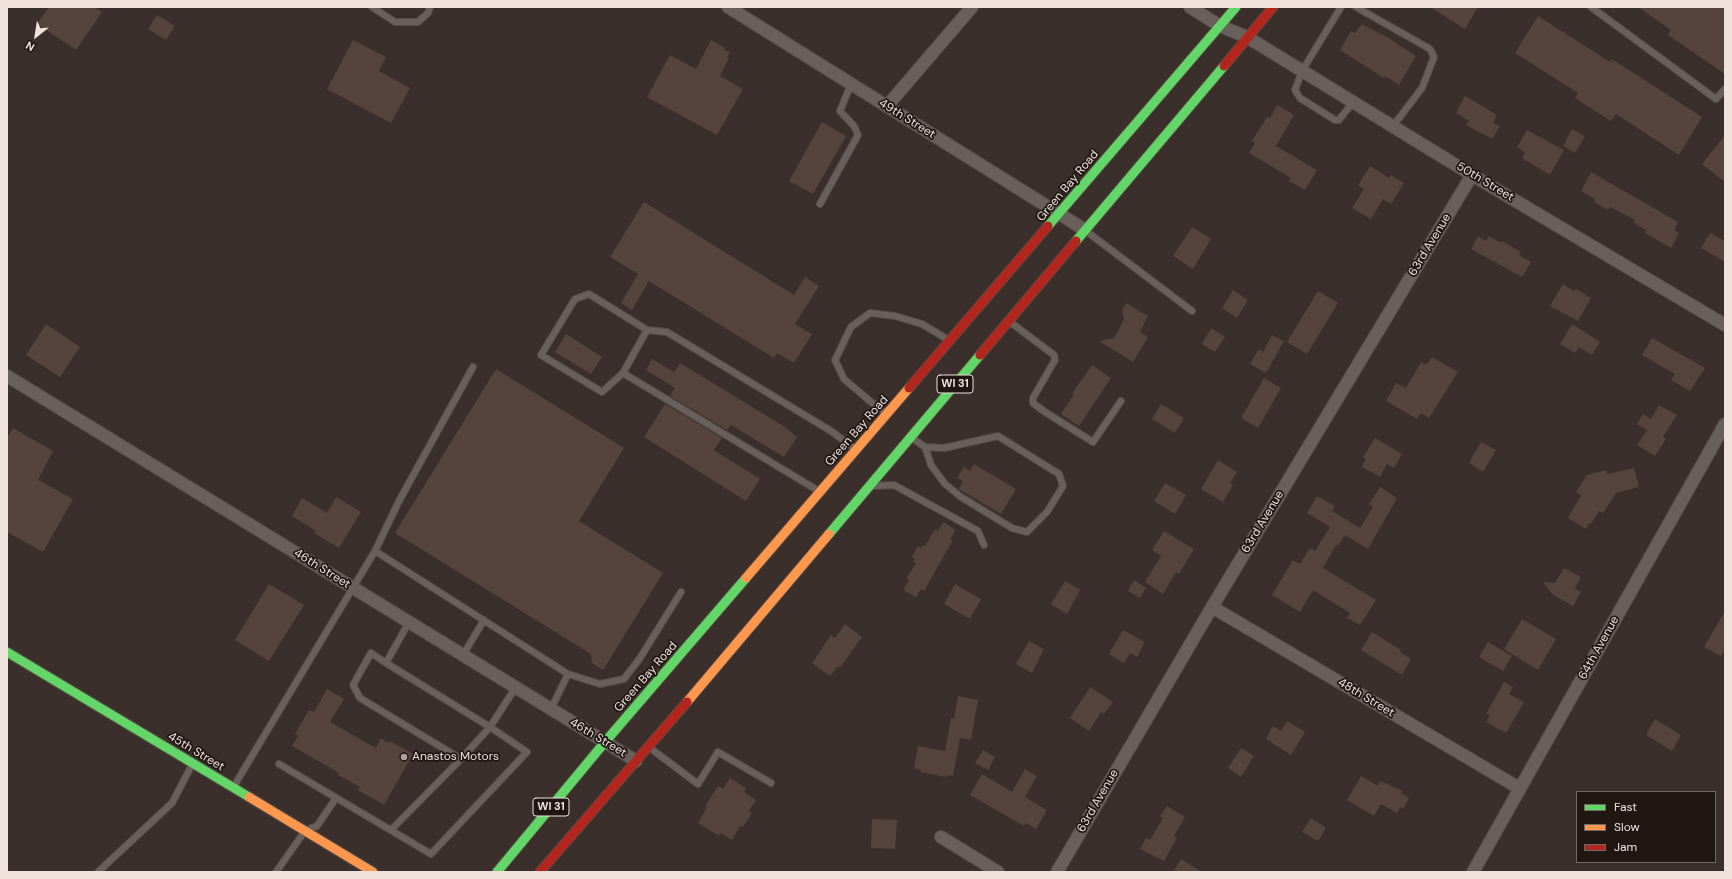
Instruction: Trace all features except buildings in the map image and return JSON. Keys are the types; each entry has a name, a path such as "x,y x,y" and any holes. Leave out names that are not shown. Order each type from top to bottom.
{"main road":[{"name":"Green Bay Road","path":"497,872 605,742 1060,215 1236,7"},
{"name":"WI 31","path":"540,872 911,437 1273,7"},
{"name":"45th Street","path":"7,652 373,872"}],"street":[{"name":"49th Street","path":"728,7 1085,230"},
{"path":"886,106 972,7"},
{"name":"50th Street","path":"1190,7 1220,26 1247,37 1472,175 1725,325"},
{"name":"63rd Avenue","path":"1057,872 1212,607 1472,175"},
{"name":"46th Street","path":"7,376 636,761"},
{"name":"64th Avenue","path":"1473,872 1725,424"},
{"name":"48th Street","path":"1212,607 1519,788"},
{"path":"941,837 998,872"}],"lane":[{"path":"372,7 395,22 418,22 428,13 430,7"},
{"path":"1341,7 1302,71 1295,88 1296,94 1335,120 1338,120 1353,102"},
{"path":"1356,7 1430,49 1434,57 1422,88 1392,126"},
{"path":"1591,7 1716,99 1725,89"},
{"path":"820,204 858,135 854,126 840,111 851,84"},
{"path":"1085,230 1192,311"},
{"path":"647,330 623,373 602,392 541,355 575,300 589,294 647,330 667,332 831,431 857,450"},
{"path":"888,413 871,402 844,379 835,360 851,327 870,313 895,316 922,324 950,341"},
{"path":"1009,321 1054,355 1055,360 1033,398 1033,403 1045,412 1093,442 1121,401"},
{"path":"233,788 353,588 473,367"},
{"path":"623,373 821,492"},
{"path":"911,437 925,447 944,448 998,436 1059,474 1063,486 1047,512 1027,532 1012,528 961,496 945,484 931,465 925,447"},
{"path":"869,486 894,485 978,531 984,545"},
{"path":"374,551 568,674 600,684 624,679 640,658 681,592"},
{"path":"463,655 484,620"},
{"path":"386,663 408,622"},
{"path":"279,764 431,854 527,752 490,727 371,654 353,685 360,698 462,759"},
{"path":"551,709 568,674"},
{"path":"391,830 462,759 490,727 516,688"},
{"path":"648,747 698,784 718,752 771,783"},
{"path":"98,872 172,803 193,764"},
{"path":"276,872 305,831 317,826 336,798"}],"traffic: fast":[{"path":"1048,226 1236,7"},
{"path":"1076,241 1224,66"},
{"path":"829,534 980,355"},
{"path":"497,872 605,742 746,578"},
{"path":"7,652 249,797"}],"traffic: slow":[{"path":"746,578 909,388"},
{"path":"687,702 829,534"},
{"path":"249,797 373,872"}],"traffic: jam":[{"path":"1224,66 1273,7"},
{"path":"909,388 1048,226"},
{"path":"980,355 1076,241"},
{"path":"540,872 687,702"}],"place":[{"name":"Anastos Motors","path":"404,757"}]}
